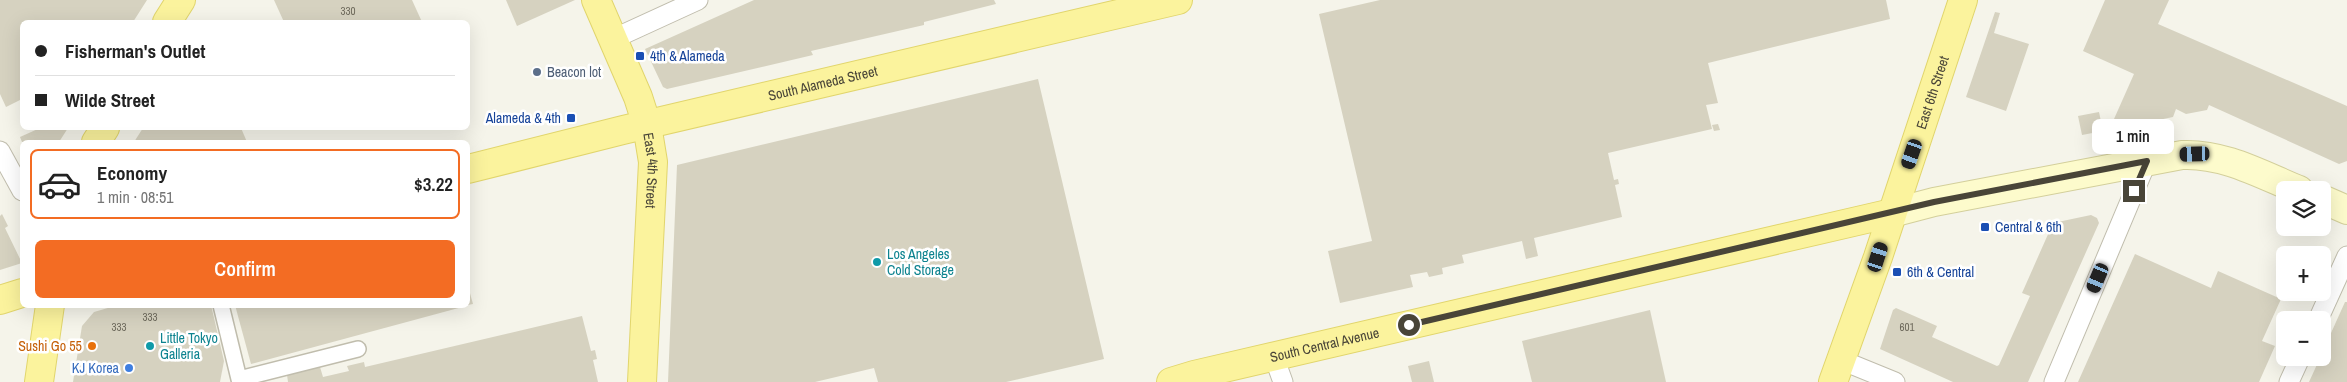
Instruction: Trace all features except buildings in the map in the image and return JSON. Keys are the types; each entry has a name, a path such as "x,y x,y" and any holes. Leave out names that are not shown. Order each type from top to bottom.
{"main road":[{"path":"168,20 181,0"},
{"name":"East 4th Street","path":"596,0 638,97 647,125 654,162 642,382"},
{"name":"South Alameda Street","path":"470,169 1149,3 1178,0"},
{"name":"East 6th Street","path":"1837,371 1963,0"},
{"name":"South Central Avenue","path":"1169,382 1278,370 1892,213 2147,161 2182,155 2208,156 2228,161 2277,181"},
{"path":"2331,204 2347,210"},
{"path":"0,300 20,294"},
{"path":"39,382 50,308"}],"street":[{"path":"613,39 698,0"},
{"path":"0,151 20,187"},
{"path":"2054,382 2147,161"},
{"path":"2322,311 2347,256"},
{"path":"222,308 239,379 358,348"},
{"path":"2289,382 2296,366"},
{"path":"1837,371 1895,382"}],"place":[{"name":"4th & Alameda","path":"640,56"},
{"name":"Beacon lot","path":"537,72"},
{"name":"Alameda & 4th","path":"571,118"},
{"name":"Central & 6th","path":"1985,227"},
{"name":"Los Angeles Cold Storage","path":"877,262"},
{"name":"6th & Central","path":"1897,272"},
{"name":"Sushi Go 55","path":"92,346"},
{"name":"Little Tokyo Galleria","path":"150,346"},
{"name":"KJ Korea","path":"129,368"}],"route":[{"path":"1409,325 1862,221 1934,202 2147,161 2134,191"}]}
